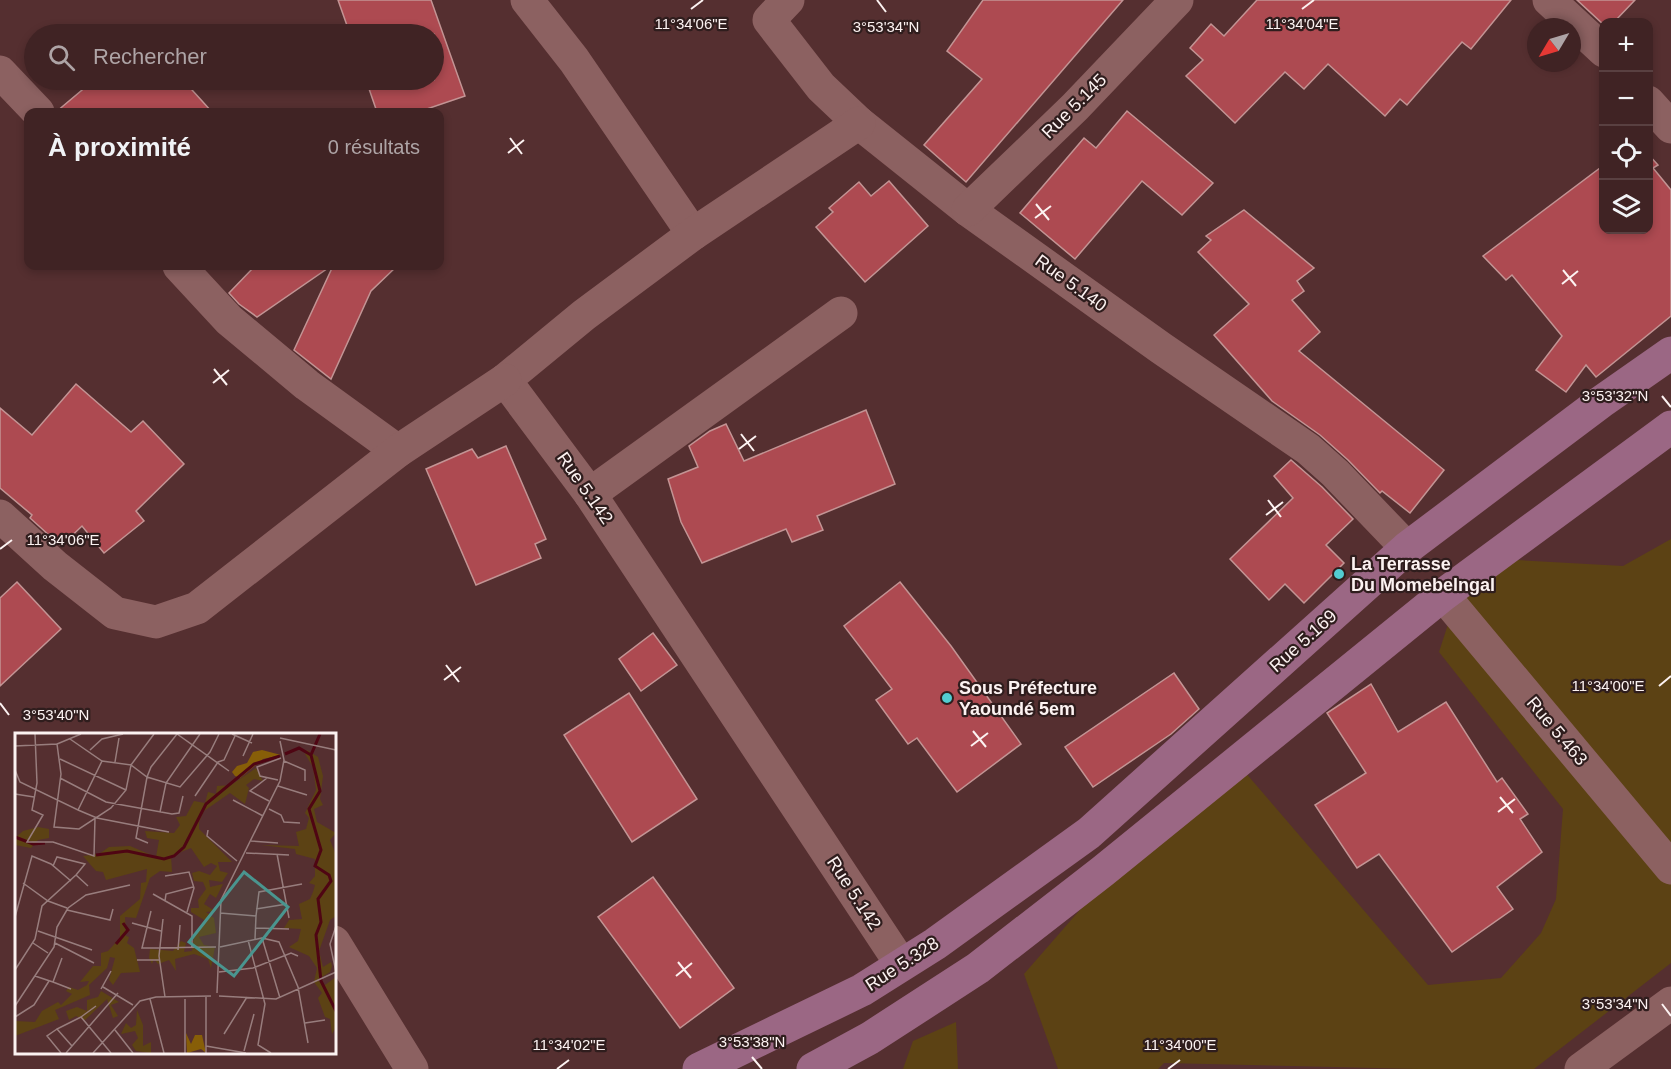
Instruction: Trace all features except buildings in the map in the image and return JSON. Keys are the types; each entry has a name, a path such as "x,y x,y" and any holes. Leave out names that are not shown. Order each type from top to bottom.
{"main road":[{"name":"Rue 5.169","path":"1089,833 1407,549 1601,402 1671,353"},
{"path":"813,1069 870,1038 978,968 1103,871 1443,595 1671,427"},
{"name":"Rue 5.328","path":"699,1069 862,990 935,944 1089,833"}],"street":[{"path":"527,0 574,60 693,234"},
{"name":"Rue 5.145","path":"968,210 1075,107 1177,0"},
{"path":"1549,0 1599,46"},
{"name":"Rue 5.140","path":"772,7 821,87 859,123 968,210 1161,348 1308,449 1335,472 1407,549"},
{"path":"0,72 34,108"},
{"path":"1653,107 1671,127"},
{"path":"0,516 55,566 115,613 156,622 197,608 398,451 506,380 584,315 693,234 859,123"},
{"path":"183,270 229,320 307,385 398,451"},
{"path":"590,494 841,314"},
{"name":"Rue 5.142","path":"506,380 590,494 902,964"},
{"name":"Rue 5.463","path":"1443,595 1671,868"},
{"path":"336,945 412,1069"},
{"path":"1581,1069 1671,1003"}],"shaded area":[{"path":"1671,539 1671,963 1534,1069 1418,1069 1164,1063 1158,1069 1058,1069 1024,974 1201,771 1238,764 1428,985 1501,978 1541,933 1556,899 1563,809 1439,652 1451,615 1499,559 1623,566"},
{"path":"956,1022 958,1069 903,1069 913,1041"}],"place":[{"name":"La Terrasse Du Momebelngal","path":"1339,574"},
{"name":"Sous Préfecture Yaoundé 5em","path":"947,698"}]}
